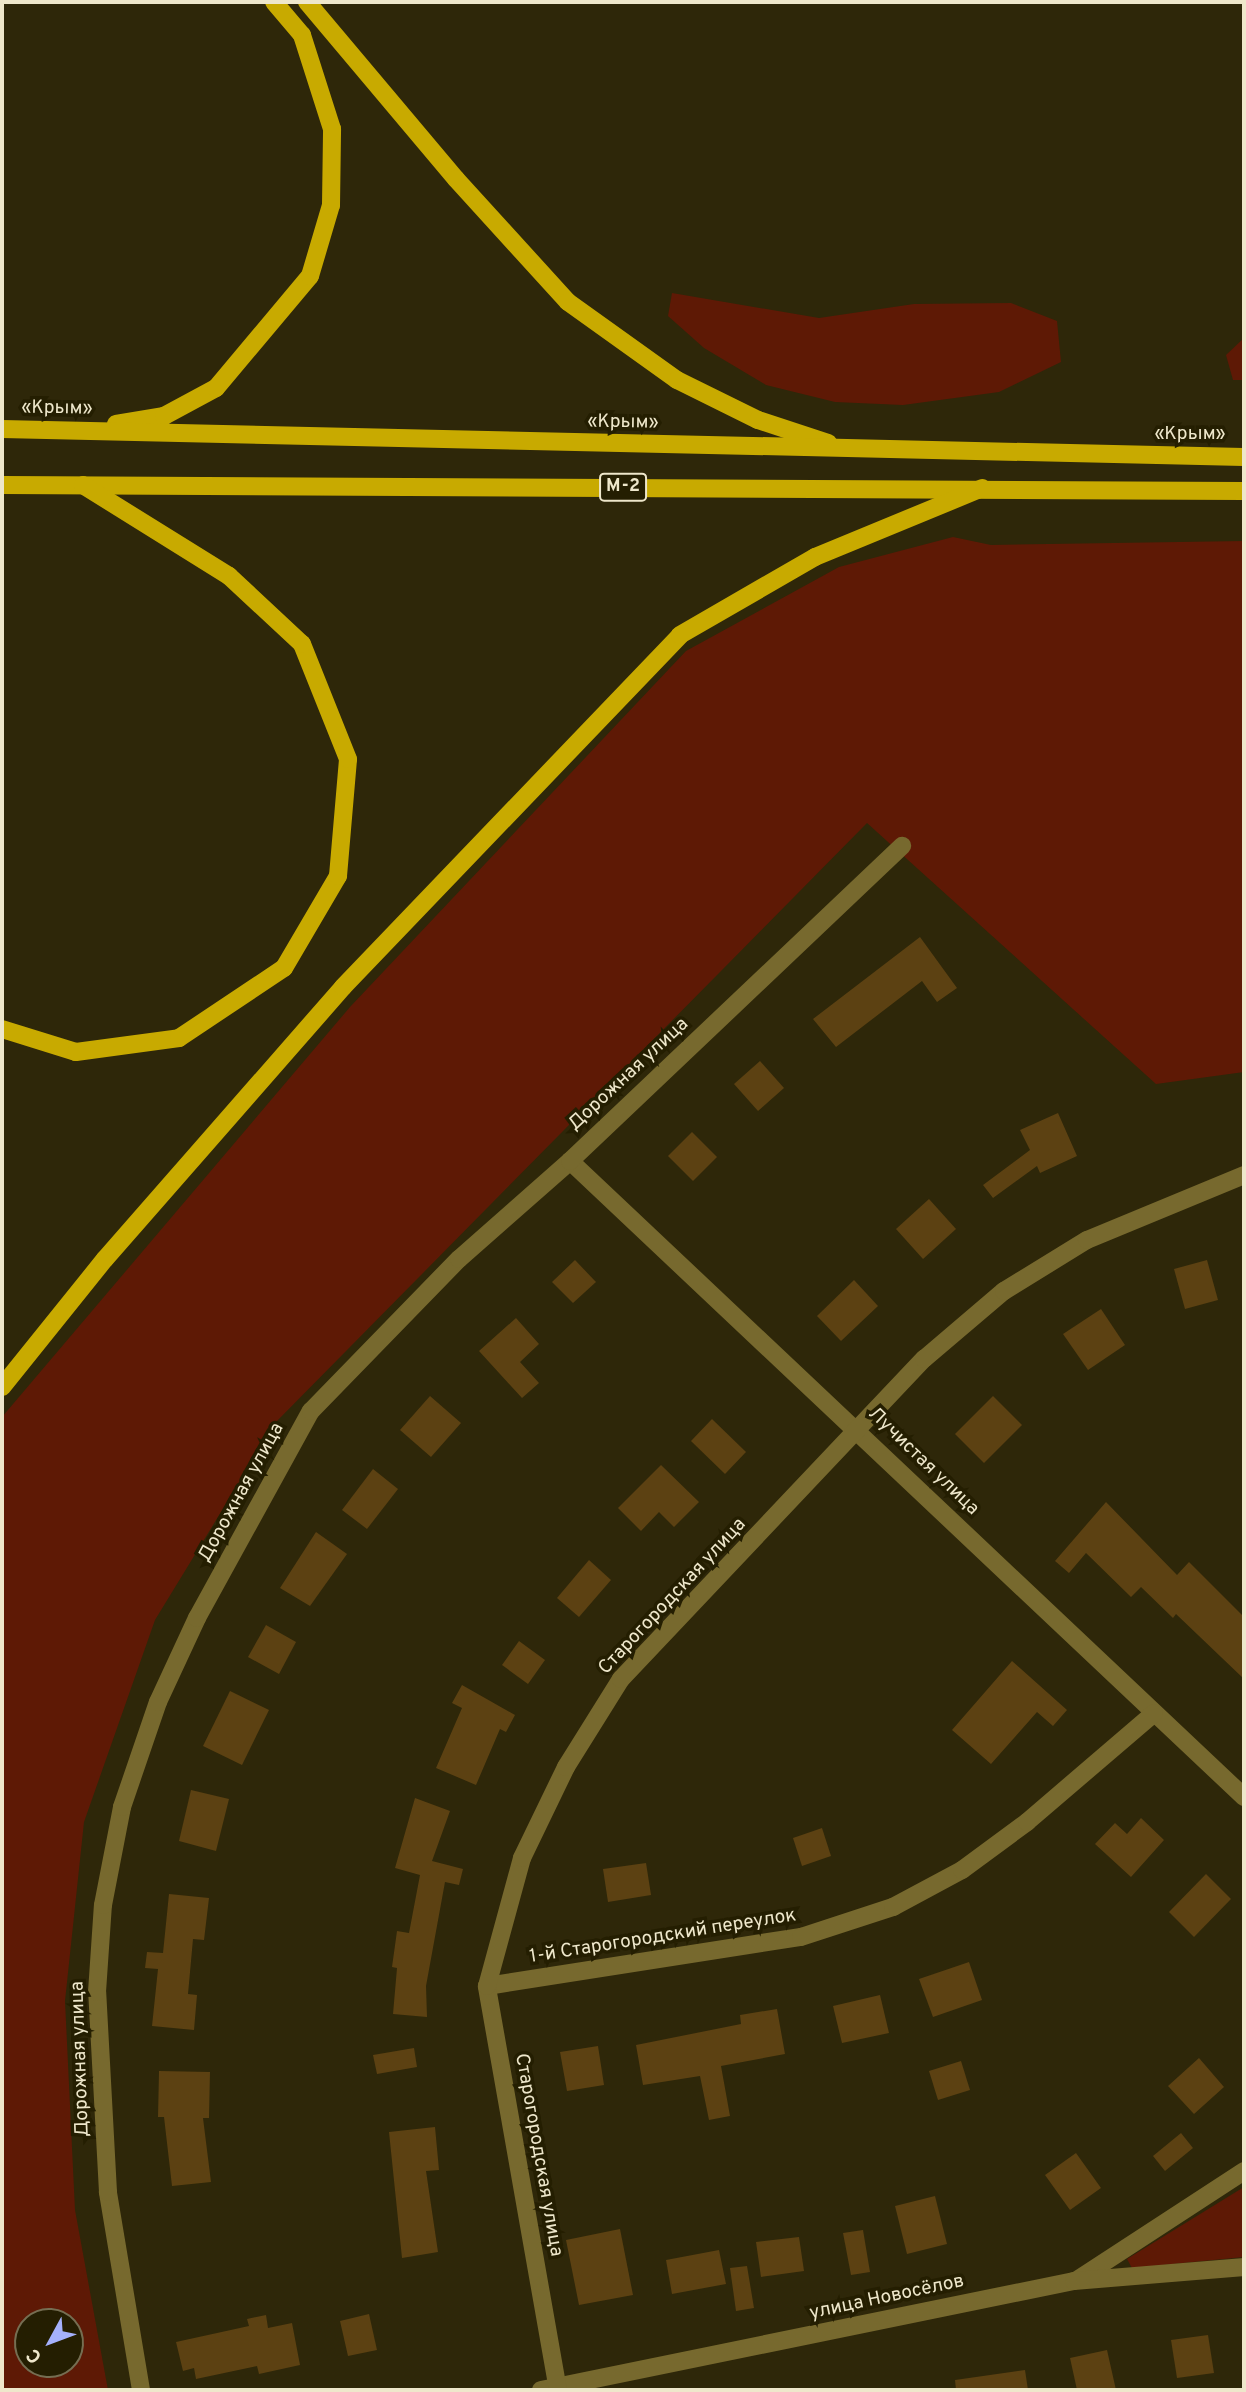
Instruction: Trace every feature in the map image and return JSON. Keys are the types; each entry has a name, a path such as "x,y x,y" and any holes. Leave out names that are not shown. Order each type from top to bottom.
{"main road":[{"path":"74,431 164,416 216,388 310,276 331,205 332,129 302,35 274,2"},
{"path":"307,2 456,178 568,302 677,380 758,420 844,449"},
{"name":"«Крым»","path":"2,429 1244,457"},
{"name":"М-2","path":"2,485 1244,491"},
{"path":"2,1029 76,1052 179,1038 284,968 338,876 348,759 302,644 229,576 83,485"},
{"path":"2,1387 105,1259 343,987 680,635 815,556 982,488"}],"street":[{"name":"Дорожная улица","path":"141,2390 108,2192 97,1992 103,1905 122,1808 158,1702 197,1618 311,1411 459,1259 570,1161 902,846"},
{"name":"Лучистая улица","path":"570,1161 859,1430 1244,1797"},
{"name":"Старогородская улица","path":"552,2389 487,1986 522,1858 566,1767 621,1679 924,1359 1004,1291 1087,1240 1244,1175"},
{"name":"1-й Старогородский переулок","path":"487,1986 801,1937 893,1907 962,1870 1027,1822 1154,1713"},
{"path":"1074,2281 1244,2171"},
{"name":"улица Новосёлов","path":"552,2389 1074,2281 1244,2267"}],"shaded area":[{"path":"672,293 819,318 914,304 1011,303 1057,321 1061,362 999,392 903,405 835,402 766,385 704,348 668,316"},
{"path":"1244,338 1244,380 1233,380 1226,355"},
{"path":"953,537 991,545 1244,541 1244,1072 1156,1084 867,823 276,1422 155,1620 84,1822 65,2001 75,2210 108,2390 2,2390 2,1417 350,1007 686,651 839,567"},
{"path":"1244,2187 1244,2257 1132,2268 1127,2259"}],"building":[{"path":"920,937 957,988 937,1002 922,981 836,1047 813,1019"},
{"path":"760,1061 784,1088 758,1111 734,1084"},
{"path":"1058,1113 1077,1156 1040,1173 1037,1166 993,1198 983,1185 1030,1150 1020,1130"},
{"path":"692,1132 717,1157 693,1181 668,1156"},
{"path":"929,1199 956,1229 923,1259 896,1229"},
{"path":"575,1260 596,1282 573,1303 552,1282"},
{"path":"1207,1260 1218,1300 1185,1309 1174,1269"},
{"path":"854,1280 878,1306 841,1341 817,1316"},
{"path":"1101,1309 1125,1345 1088,1370 1063,1334"},
{"path":"516,1318 539,1344 520,1362 539,1383 522,1398 479,1351"},
{"path":"430,1396 461,1423 431,1457 400,1430"},
{"path":"993,1396 1022,1425 984,1463 955,1434"},
{"path":"712,1419 746,1452 725,1474 691,1441"},
{"path":"661,1465 699,1502 674,1527 659,1512 641,1531 618,1508"},
{"path":"373,1469 398,1489 367,1529 342,1510"},
{"path":"1106,1502 1177,1575 1189,1562 1244,1617 1244,1679 1176,1614 1173,1618 1141,1587 1131,1597 1086,1553 1069,1573 1055,1561"},
{"path":"316,1532 347,1554 310,1606 280,1588"},
{"path":"589,1560 611,1580 579,1617 557,1598"},
{"path":"266,1625 296,1642 279,1674 248,1657"},
{"path":"519,1641 545,1660 528,1684 502,1665"},
{"path":"1012,1661 1067,1710 1053,1726 1037,1712 991,1764 952,1730"},
{"path":"462,1685 515,1715 506,1732 500,1729 476,1785 436,1768 462,1708 452,1703"},
{"path":"230,1691 269,1710 242,1765 203,1746"},
{"path":"191,1790 229,1799 216,1851 179,1841"},
{"path":"415,1798 450,1811 432,1861 463,1869 459,1885 445,1882 426,1986 427,2017 393,2014 397,1968 392,1967 397,1931 409,1933 420,1875 395,1868"},
{"path":"1141,1818 1164,1840 1131,1877 1095,1844 1115,1823 1127,1834"},
{"path":"822,1828 831,1856 802,1866 793,1838"},
{"path":"646,1863 651,1895 608,1902 603,1869"},
{"path":"1206,1874 1231,1899 1194,1937 1169,1912"},
{"path":"169,1894 209,1898 204,1940 193,1939 188,1994 197,1995 194,2030 152,2026 158,1969 145,1968 147,1952 163,1953"},
{"path":"969,1962 982,2000 933,2017 919,1979"},
{"path":"880,1995 889,2033 842,2043 833,2006"},
{"path":"777,2009 785,2054 721,2066 730,2116 709,2120 700,2076 643,2085 636,2045 741,2024 740,2015"},
{"path":"598,2046 604,2085 567,2091 560,2052"},
{"path":"414,2048 417,2067 377,2074 373,2055"},
{"path":"1199,2058 1224,2087 1194,2114 1168,2086"},
{"path":"961,2061 970,2090 938,2100 929,2071"},
{"path":"159,2071 210,2072 209,2118 203,2118 211,2182 172,2186 164,2117 158,2117"},
{"path":"435,2127 439,2170 426,2171 438,2252 402,2258 389,2132"},
{"path":"1181,2133 1193,2148 1165,2171 1153,2156"},
{"path":"1076,2153 1101,2188 1070,2210 1045,2175"},
{"path":"935,2196 947,2244 907,2254 895,2206"},
{"path":"620,2229 633,2295 579,2305 566,2240"},
{"path":"863,2230 870,2272 851,2275 843,2233"},
{"path":"799,2237 804,2271 761,2277 756,2242"},
{"path":"719,2250 726,2284 672,2294 666,2260"},
{"path":"747,2266 754,2308 736,2311 730,2268"},
{"path":"369,2314 377,2350 348,2356 340,2321"},
{"path":"266,2315 268,2328 292,2323 300,2365 259,2374 257,2366 196,2379 194,2368 183,2371 176,2342 249,2326 247,2319"},
{"path":"1208,2335 1214,2373 1177,2378 1171,2340"},
{"path":"1107,2350 1116,2390 1077,2390 1070,2358"},
{"path":"1025,2370 1028,2390 956,2390 955,2380"}]}
